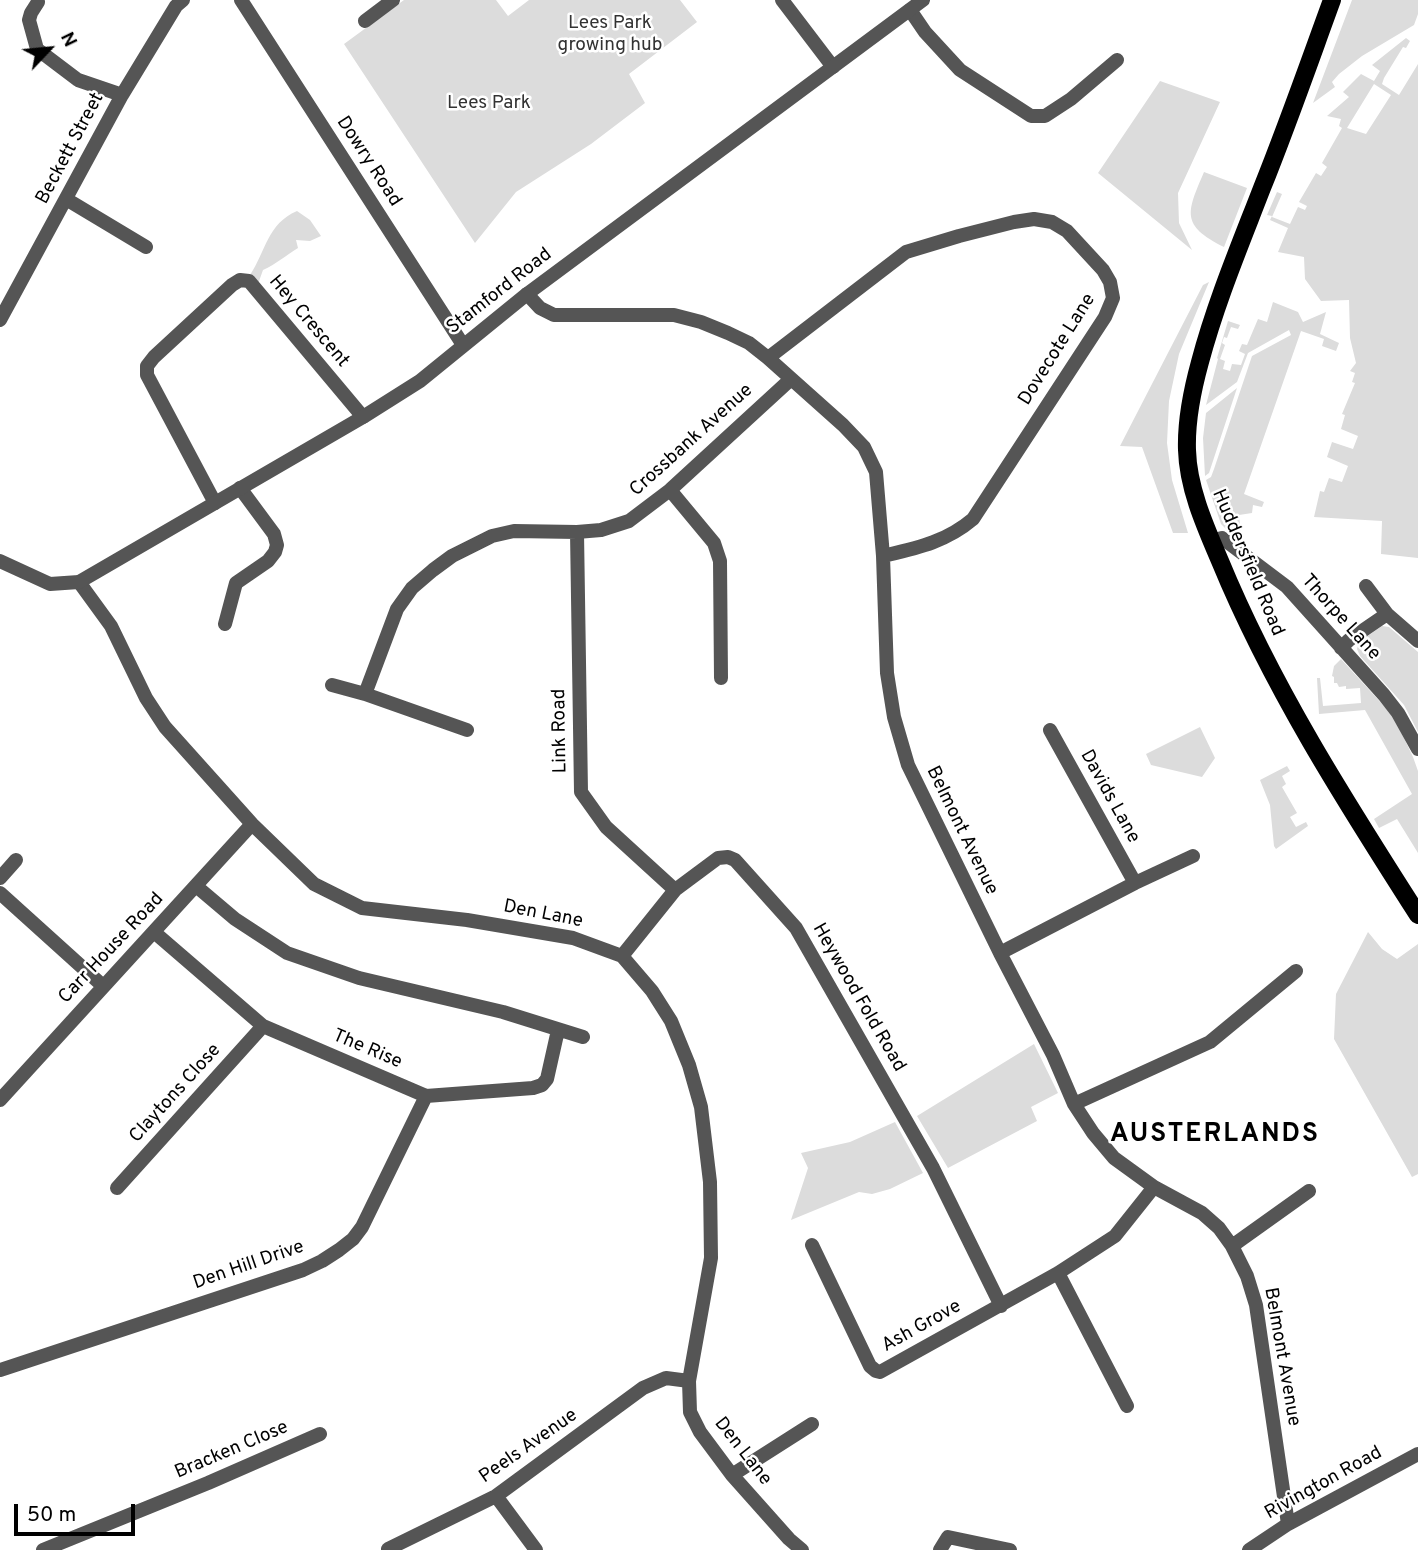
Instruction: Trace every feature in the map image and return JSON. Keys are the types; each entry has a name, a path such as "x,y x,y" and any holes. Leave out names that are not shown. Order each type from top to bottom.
{"main road":[{"name":"Huddersfield Road","path":"1332,0 1210,323 1192,393 1187,437 1189,471 1193,492 1234,596 1273,673 1345,798 1418,915"}],"street":[{"name":"Beckett Street","path":"0,320 122,95 176,6 183,0"},
{"name":"Dowry Road","path":"241,0 463,345"},
{"path":"365,21 393,0"},
{"path":"782,0 833,67"},
{"name":"Stamford Road","path":"79,582 420,381 527,294 923,0"},
{"path":"38,2 29,20 37,49 78,80 122,95"},
{"path":"909,10 925,32 961,70 1031,116 1045,116 1062,105 1116,60"},
{"path":"66,198 146,247"},
{"name":"Dovecote Lane","path":"768,358 906,252 1014,222 1034,219 1052,222 1067,231 1103,270 1110,282 1113,298 1105,317 973,519 960,530 922,547 883,556"},
{"name":"Hey Crescent","path":"215,503 147,374 147,366 240,280 249,281 363,417"},
{"name":"Belmont Avenue","path":"527,294 540,308 554,315 674,315 728,333 749,343 768,358 864,447 876,472 883,556 887,673 894,717 908,765 1053,1055 1074,1104 1093,1133 1114,1158 1154,1187 1202,1213 1219,1228 1232,1246 1247,1276 1256,1305 1289,1524"},
{"name":"Crossbank Avenue","path":"365,694 397,609 412,588 433,570 452,556 492,536 514,531 601,530 624,524 670,490 791,379"},
{"path":"225,624 236,583 268,561 277,545 274,534 240,488"},
{"path":"670,490 714,543 720,561 721,678"},
{"name":"Link Road","path":"577,532 581,793 606,827 675,890"},
{"name":"Thorpe Lane","path":"1212,541 1222,538 1287,587 1384,695 1398,713 1418,749"},
{"path":"0,561 50,584 79,582"},
{"name":"Den Lane","path":"79,582 111,626 146,698 165,727 252,824 314,884 362,908 467,920 573,937 622,956 652,991 671,1021 689,1065 701,1107 710,1182 711,1258 689,1381 690,1412 700,1432 733,1475 789,1539 802,1550"},
{"path":"1366,586 1387,614 1418,642"},
{"path":"1341,648 1387,614"},
{"path":"332,685 467,730"},
{"name":"Davids Lane","path":"1050,730 1135,883"},
{"name":"Carr House Road","path":"0,1100 252,824"},
{"path":"1000,953 1193,856"},
{"name":"Heywood Fold Road","path":"622,956 675,890 718,858 728,857 735,860 796,928 933,1168 1001,1306"},
{"path":"0,878 16,860"},
{"path":"196,886 235,919 287,953 359,978 503,1012 583,1037"},
{"path":"0,893 103,986"},
{"name":"The Rise","path":"154,932 263,1026 426,1096 533,1088 542,1085 547,1079 558,1030"},
{"path":"1074,1104 1210,1042 1296,971"},
{"name":"Claytons Close","path":"117,1188 263,1026"},
{"name":"Den Hill Drive","path":"0,1370 303,1270 340,1250 353,1239 370,1214 426,1096"},
{"path":"1001,1306 1115,1236 1154,1187"},
{"path":"1232,1246 1309,1191"},
{"name":"Ash Grove","path":"812,1245 870,1366 876,1371 880,1372 1001,1306"},
{"path":"1058,1273 1127,1406"},
{"name":"Peels Avenue","path":"388,1549 496,1496 643,1388 666,1378 689,1381"},
{"path":"733,1475 813,1424"},
{"name":"Bracken Close","path":"43,1550 320,1434"},
{"name":"Rivington Road","path":"1249,1550 1289,1524 1418,1454"},
{"path":"496,1496 536,1550"},
{"path":"940,1550 948,1537 1010,1550"}],"green space":[{"name":"Lees Park","path":"404,0 496,0 508,16 529,0 680,0 697,22 629,74 645,103 591,144 516,192 475,243 344,44"},
{"path":"1352,0 1418,0 1418,14 1414,25 1362,56 1332,82 1335,87 1313,103"},
{"path":"1406,38 1410,41 1406,48 1403,47 1382,84 1399,95 1418,64 1418,558 1381,554 1382,521 1314,517 1320,491 1324,492 1329,478 1342,482 1348,466 1327,457 1332,442 1353,449 1358,436 1341,429 1345,415 1342,414 1355,383 1352,382 1355,373 1350,371 1356,363 1350,338 1349,300 1321,301 1305,279 1304,257 1278,252 1288,228 1270,220 1272,216 1267,215 1277,192 1282,194 1272,217 1290,224 1298,207 1305,210 1307,206 1299,202 1316,173 1321,176 1327,167 1322,163 1342,128 1339,126 1341,119 1327,116 1349,97 1343,92 1361,74 1374,81 1380,71 1372,65","holes":["1374,84 1391,95 1366,134 1347,128"]},
{"path":"1160,81 1220,102 1178,193 1179,223 1192,250 1098,173"},
{"path":"1204,172 1247,188 1224,247 1200,232 1191,216 1191,208"},
{"path":"297,211 310,220 321,236 310,241 296,240 298,248 263,270 258,284 250,275 268,239 279,223"},
{"path":"1209,282 1179,354 1169,401 1167,443 1172,480 1188,533 1173,533 1142,447 1120,446 1203,285"},
{"path":"1273,302 1298,312 1303,322 1326,312 1320,334 1339,343 1336,351 1322,346 1324,339 1301,331 1244,494 1264,502 1262,507 1253,505 1252,513 1239,515 1243,533 1243,541 1240,543 1221,524 1206,480 1211,477 1214,469 1252,356 1291,335 1289,330 1248,353 1237,382 1206,405 1217,358 1228,321 1240,325 1238,329 1231,327 1222,343 1225,345 1220,359 1225,361 1223,369 1230,371 1232,364 1241,365 1245,354 1239,351 1242,344 1247,345 1258,319 1267,322"},
{"path":"1237,388 1209,473 1205,476 1203,438 1206,413"},
{"path":"1382,626 1389,627 1418,652 1418,732 1404,705 1360,656 1357,649 1359,642"},
{"path":"1341,659 1394,717 1413,757 1418,771 1418,853 1397,819 1379,828 1374,819 1412,794 1365,710 1319,714 1317,678 1320,678 1323,706 1361,703 1360,688 1346,689 1346,686 1339,687 1334,683 1334,666"},
{"path":"1200,727 1215,758 1202,777 1151,765 1146,754"},
{"path":"1287,766 1290,771 1282,776 1286,784 1282,787 1297,813 1290,817 1296,827 1306,822 1308,826 1276,849 1270,805 1260,780"},
{"path":"1368,932 1382,949 1397,959 1418,944 1418,1174 1412,1177 1334,1039 1336,994"},
{"path":"1034,1044 1058,1093 1031,1107 1037,1121 948,1168 917,1116"},
{"path":"895,1122 923,1173 890,1189 872,1194 859,1192 791,1220 808,1168 801,1153 850,1142"}],"district":[{"name":"AUSTERLANDS","path":"1215,1136"}],"park label":[{"name":"Lees Park growing hub","path":"610,35"}]}
